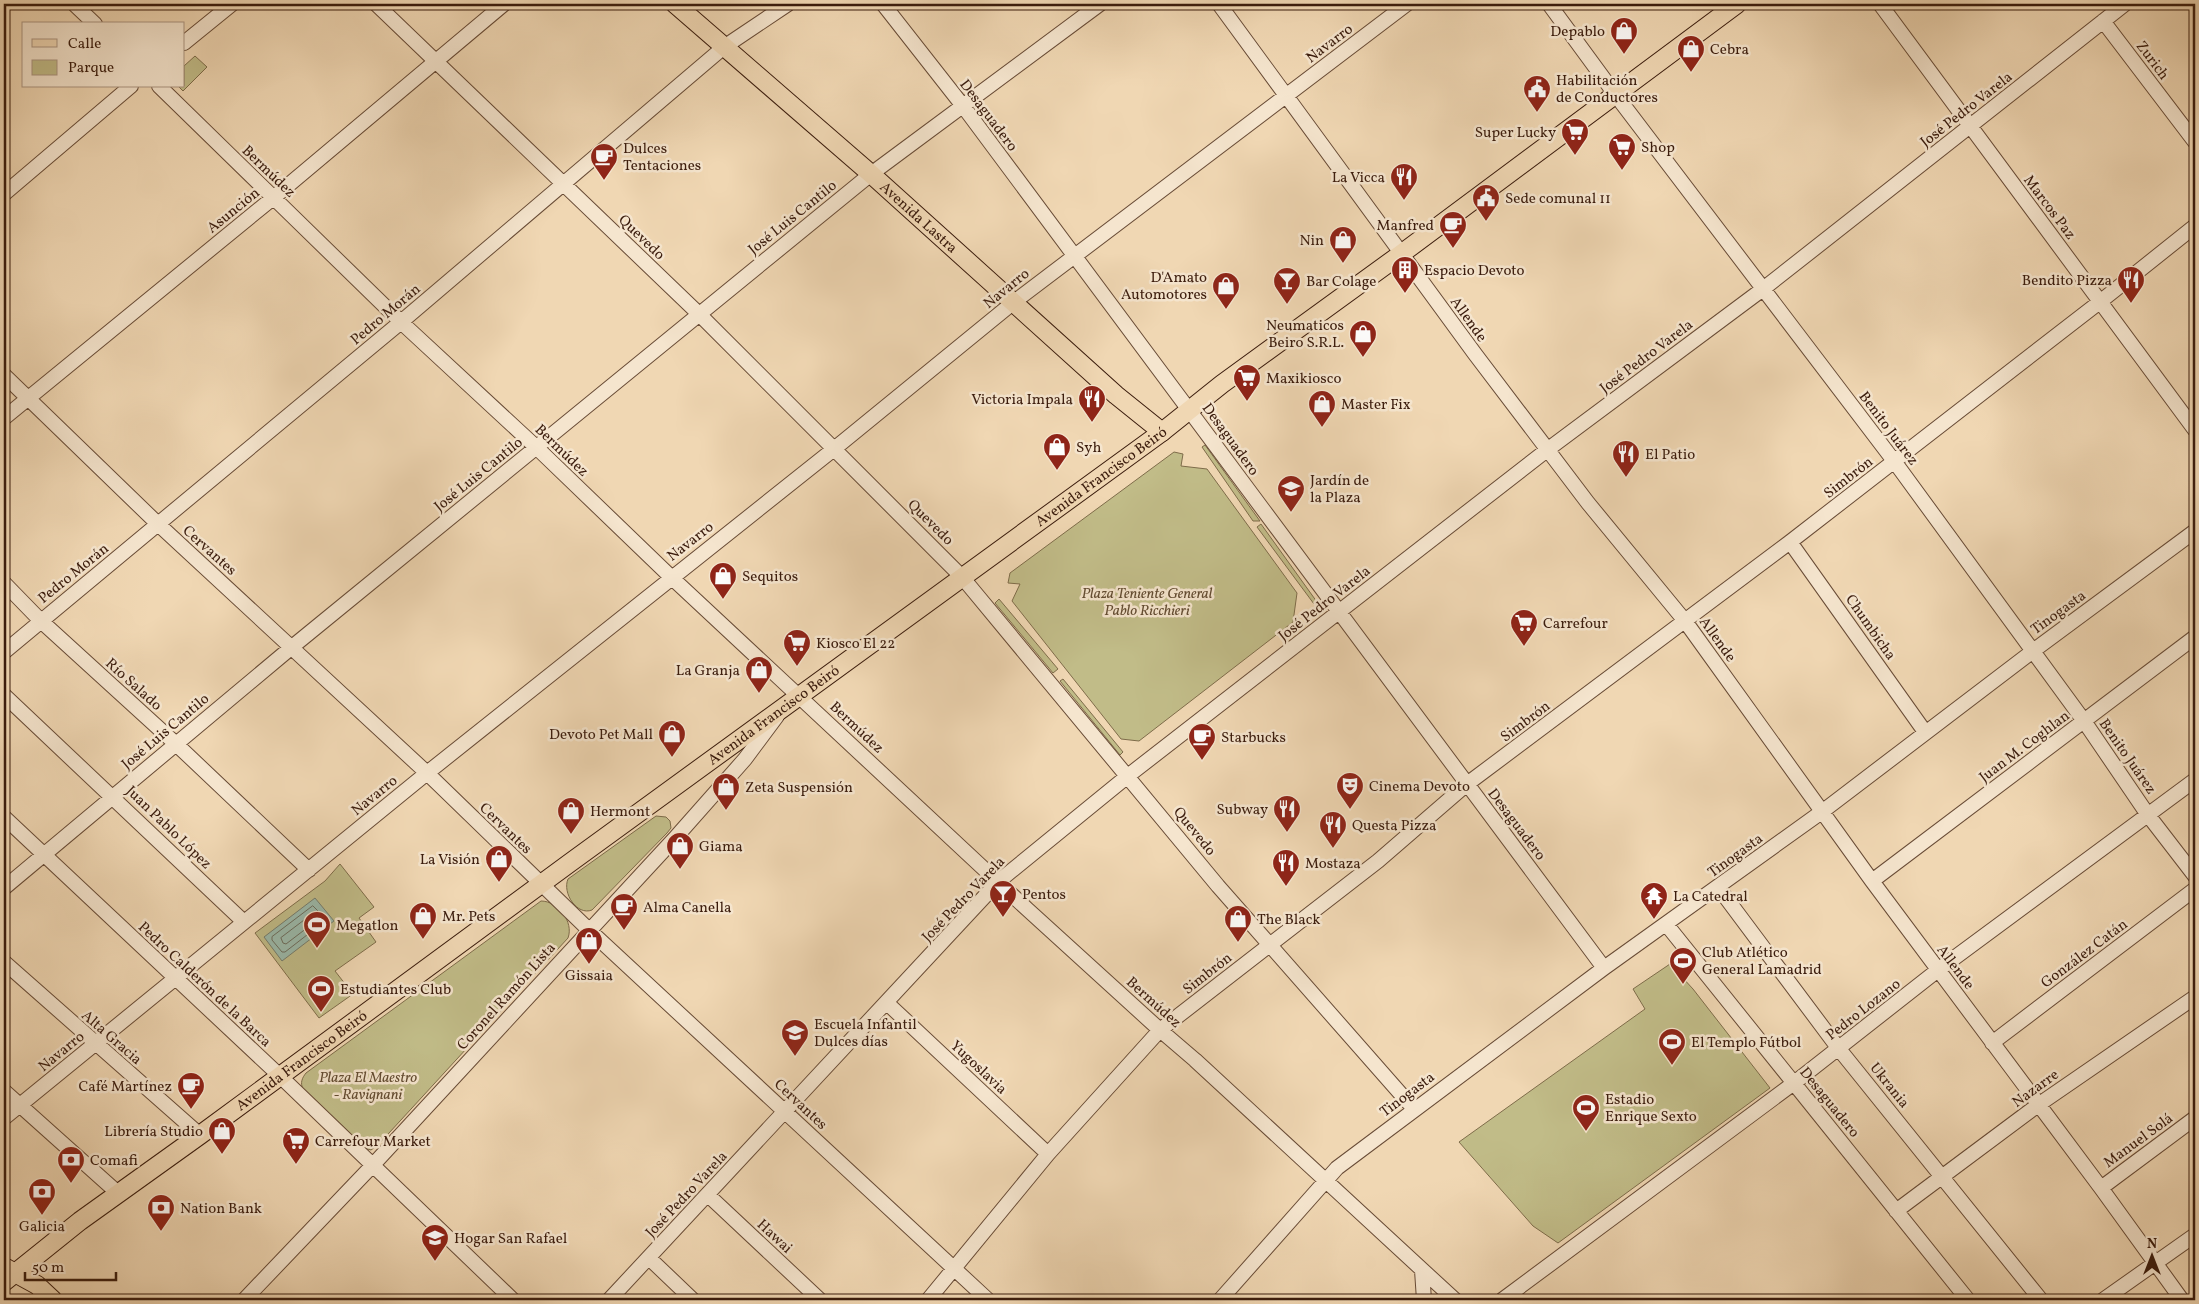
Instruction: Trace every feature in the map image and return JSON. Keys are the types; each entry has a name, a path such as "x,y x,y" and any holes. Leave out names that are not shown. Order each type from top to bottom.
{"main road":[{"name":"Avenida Lastra","path":"675,4 871,174 1116,395 1162,432"},
{"name":"Avenida Francisco Beiró","path":"7,1274 1162,432 1222,384 1401,254 1737,4"},
{"path":"7,1274 37,1285 53,1300"}],"street":[{"path":"74,4 93,22"},
{"path":"185,42 232,4"},
{"name":"Quevedo","path":"376,4 699,314 962,577 1129,775 1218,886 1414,1108"},
{"name":"Asunción","path":"4,418 273,198 504,4"},
{"name":"Pedro Morán","path":"4,652 400,322 724,47 788,4"},
{"name":"Desaguadero","path":"883,4 1190,410 1604,968"},
{"name":"José Luis Cantilo","path":"4,888 292,647 871,174 1100,4"},
{"name":"Allende","path":"1219,4 1401,254 1548,450 1685,620 1872,880 2182,1300"},
{"name":"Navarro","path":"4,1118 427,773 834,449 1014,302 1407,4"},
{"name":"Benito Juárez","path":"1549,4 1615,94 1894,461 2084,721 2148,815 2195,876"},
{"name":"Marcos Paz","path":"1880,4 1969,127 2101,301 2195,430"},
{"name":"José Pedro Varela","path":"609,1300 708,1196 784,1111 999,881 1129,775 1548,450 1763,289 2125,4"},
{"name":"Zurich","path":"2103,21 2195,142"},
{"path":"4,194 129,88"},
{"name":"Bermúdez","path":"160,88 400,322 536,447 671,577 1160,1030 1195,1060 1455,1300"},
{"name":"Simbrón","path":"928,1300 955,1270 1048,1154 1160,1030 1378,861 1467,784 1790,542 2195,226"},
{"name":"Cervantes","path":"4,375 158,524 427,773 589,930 988,1300"},
{"name":"Tinogasta","path":"1220,1300 1336,1168 1604,968 1823,811 2033,651 2195,532"},
{"name":"Chumbicha","path":"1790,542 1925,732"},
{"name":"Río Salado","path":"4,583 41,620 309,870"},
{"name":"Juan M. Coghlan","path":"1872,880 2195,637"},
{"name":"Juan Pablo López","path":"4,695 244,922"},
{"name":"Coronel Ramón Lista","path":"244,1300 372,1166 589,930 744,759 784,708"},
{"name":"Pedro Lozano","path":"1502,1300 1839,1049 1938,970 2195,780"},
{"name":"Pedro Calderón de la Barca","path":"4,817 280,1076 514,1300"},
{"name":"Ukrania","path":"1718,887 1839,1049 2041,1300"},
{"name":"González Catán","path":"1992,1043 2195,889"},
{"name":"Desaguadero","path":"1666,924 1968,1300"},
{"name":"Alta Gracia","path":"4,962 200,1135"},
{"name":"Nazarre","path":"1896,1211 2038,1105 2195,996"},
{"name":"Yugoslavia","path":"887,1003 1048,1154"},
{"path":"4,1091 119,1194"},
{"name":"Manuel Solá","path":"2101,1188 2195,1118"},
{"name":"Hawai","path":"708,1196 820,1300"},
{"path":"2103,1300 2195,1235"},
{"path":"649,1258 693,1300"},
{"path":"1422,1270 1424,1300"}],"green space":[{"path":"195,56 207,67 183,91 180,88 185,88 185,65"},
{"path":"1205,445 1260,521 1253,521 1202,447"},
{"name":"Plaza Teniente General Pablo Ricchieri","path":"1174,452 1183,454 1181,466 1207,469 1297,593 1293,622 1139,741 1121,739 1012,601 1020,584 1008,583 1010,573"},
{"path":"1261,524 1317,602 1314,604 1257,527"},
{"path":"999,599 1058,669 1053,673 995,603"},
{"path":"1063,679 1123,752 1120,755 1060,681"},
{"path":"656,816 666,817 670,821 671,828 667,833 592,910 586,911 576,907 567,891 568,879"},
{"name":"Megatlon","path":"340,864 374,907 359,918 376,942 335,971 353,994 319,1018 255,933 325,881"},
{"name":"Plaza El Maestro - Ravignani","path":"541,901 559,908 569,925 568,938 378,1145 371,1150 364,1148 303,1089 302,1083 306,1073"},
{"name":"Club Atlético General Lamadrid","path":"1670,964 1693,989 1770,1088 1558,1243 1533,1226 1459,1142 1645,1009 1633,989"}],"water":[{"path":"315,898 334,921 282,961 264,937"}],"place":[{"name":"Depablo","path":"1624,55"},
{"name":"Cebra","path":"1691,73"},
{"name":"Habilitación de Conductores","path":"1537,113"},
{"name":"Super Lucky","path":"1575,156"},
{"name":"Shop","path":"1622,171"},
{"name":"Dulces Tentaciones","path":"604,181"},
{"name":"La Vicca","path":"1404,201"},
{"name":"Sede comunal 11","path":"1486,222"},
{"name":"Manfred","path":"1453,249"},
{"name":"Nin","path":"1343,264"},
{"name":"Espacio Devoto","path":"1405,294"},
{"name":"Bendito Pizza","path":"2131,304"},
{"name":"Bar Colage","path":"1287,305"},
{"name":"D'Amato Automotores","path":"1226,310"},
{"name":"Neumaticos Beiro S.R.L.","path":"1363,358"},
{"name":"Maxikiosco","path":"1247,402"},
{"name":"Victoria Impala","path":"1092,423"},
{"name":"Master Fix","path":"1322,428"},
{"name":"Syh","path":"1057,471"},
{"name":"El Patio","path":"1626,478"},
{"name":"Jardín de la Plaza","path":"1291,513"},
{"name":"Sequitos","path":"723,600"},
{"name":"Carrefour","path":"1524,647"},
{"name":"Kiosco El 22","path":"797,667"},
{"name":"La Granja","path":"759,694"},
{"name":"Devoto Pet Mall","path":"672,758"},
{"name":"Starbucks","path":"1202,761"},
{"name":"Cinema Devoto","path":"1350,810"},
{"name":"Zeta Suspensión","path":"726,811"},
{"name":"Subway","path":"1287,833"},
{"name":"Hermont","path":"571,835"},
{"name":"Questa Pizza","path":"1333,849"},
{"name":"Giama","path":"680,870"},
{"name":"La Visión","path":"499,883"},
{"name":"Mostaza","path":"1286,887"},
{"name":"Pentos","path":"1003,918"},
{"name":"La Catedral","path":"1654,920"},
{"name":"Alma Canella","path":"624,931"},
{"name":"Mr. Pets","path":"423,940"},
{"name":"The Black","path":"1238,943"},
{"name":"Megatlon","path":"317,949"},
{"name":"Gissaia","path":"589,965"},
{"name":"Club Atlético General Lamadrid","path":"1683,985"},
{"name":"Estudiantes Club","path":"321,1013"},
{"name":"Escuela Infantil Dulces días","path":"795,1057"},
{"name":"El Templo Fútbol","path":"1672,1066"},
{"name":"Café Martínez","path":"191,1110"},
{"name":"Estadio Enrique Sexto","path":"1586,1132"},
{"name":"Librería Studio","path":"222,1155"},
{"name":"Carrefour Market","path":"296,1165"},
{"name":"Comafi","path":"71,1184"},
{"name":"Galicia","path":"42,1216"},
{"name":"Nation Bank","path":"161,1232"},
{"name":"Hogar San Rafael","path":"435,1262"}]}
